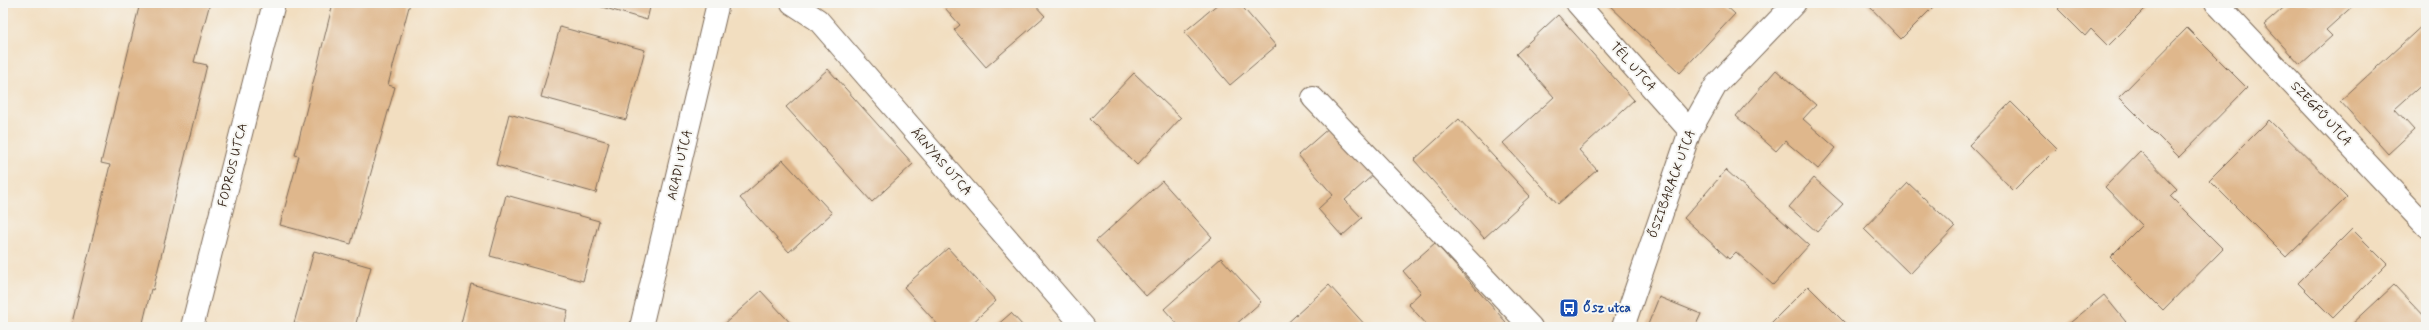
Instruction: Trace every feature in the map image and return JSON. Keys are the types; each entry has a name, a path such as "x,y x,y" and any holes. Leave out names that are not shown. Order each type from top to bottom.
{"street":[{"name":"FODROS UTCA","path":"192,327 274,3"},
{"name":"ARADI UTCA","path":"641,327 718,3"},
{"name":"ÁRNYAS UTCA","path":"792,3 818,20 1084,327"},
{"name":"TÉL UTCA","path":"1577,3 1690,131"},
{"name":"ŐSZIBARACK UTCA","path":"1622,327 1690,131 1716,84 1795,3"},
{"name":"SZEGFŰ UTCA","path":"2216,3 2426,226"},
{"path":"1313,98 1531,327"}],"building":[{"path":"140,3 210,3 194,62 207,65 153,290 151,289 142,327 71,327 110,165 101,163"},
{"path":"333,3 410,3 388,85 395,87 351,244 280,225 299,156 295,155"},
{"path":"588,3 651,3 647,20"},
{"path":"951,3 1033,3 1045,16 986,67 954,30 960,25 945,8"},
{"path":"1219,3 1239,3 1276,46 1230,85 1184,32"},
{"path":"1607,3 1675,3 1678,6 1681,3 1723,3 1735,14 1680,73"},
{"path":"1866,3 1937,3 1901,39"},
{"path":"2064,3 2151,3 2108,46 2091,29 2085,36 2058,9"},
{"path":"2289,3 2356,3 2326,30 2332,36 2300,65 2264,25"},
{"path":"1558,15 1634,100 1579,150 1597,170 1558,204 1503,143 1554,97 1516,54"},
{"path":"2426,22 2426,81 2395,109 2414,130 2388,154 2340,101"},
{"path":"560,27 645,50 626,120 541,97"},
{"path":"2187,28 2247,88 2179,157 2119,97"},
{"path":"828,69 913,164 872,202 786,107"},
{"path":"1776,70 1816,105 1803,119 1836,148 1818,169 1785,141 1776,151 1736,116"},
{"path":"1134,73 1181,118 1137,165 1090,119"},
{"path":"2011,102 2057,148 2014,191 1969,145"},
{"path":"509,114 609,142 596,193 496,165"},
{"path":"1459,119 1530,196 1484,238 1414,160"},
{"path":"2269,120 2347,197 2286,257 2209,180"},
{"path":"1331,126 1374,174 1345,200 1362,218 1342,236 1318,209 1333,195 1298,155"},
{"path":"2140,151 2177,189 2170,196 2223,249 2163,310 2110,257 2142,225 2105,187"},
{"path":"783,160 832,213 789,252 740,198"},
{"path":"1726,170 1809,245 1773,285 1736,252 1729,259 1684,218"},
{"path":"1814,178 1843,204 1817,232 1789,207"},
{"path":"1162,181 1212,237 1146,296 1096,241"},
{"path":"1908,183 1955,227 1910,274 1864,229"},
{"path":"506,195 599,221 583,281 490,256"},
{"path":"2352,229 2387,264 2333,318 2298,283"},
{"path":"1435,243 1506,322 1500,327 1429,327 1408,304 1421,292 1403,271"},
{"path":"948,248 996,301 968,327 940,327 904,287"},
{"path":"314,251 371,267 355,327 309,327 294,323"},
{"path":"1221,258 1261,302 1233,327 1180,327 1164,309"},
{"path":"471,284 568,310 564,327 460,327"},
{"path":"1329,285 1367,327 1283,327"},
{"path":"2394,285 2426,319 2426,327 2349,327"},
{"path":"1808,286 1849,327 1767,327"},
{"path":"761,291 794,327 721,327"},
{"path":"2104,295 2130,327 2065,327"},
{"path":"1659,297 1701,314 1695,327 1647,327"},
{"path":"1011,313 1024,327 995,327"}],"place":[{"name":"Ősz utca","path":"1569,308"}]}
